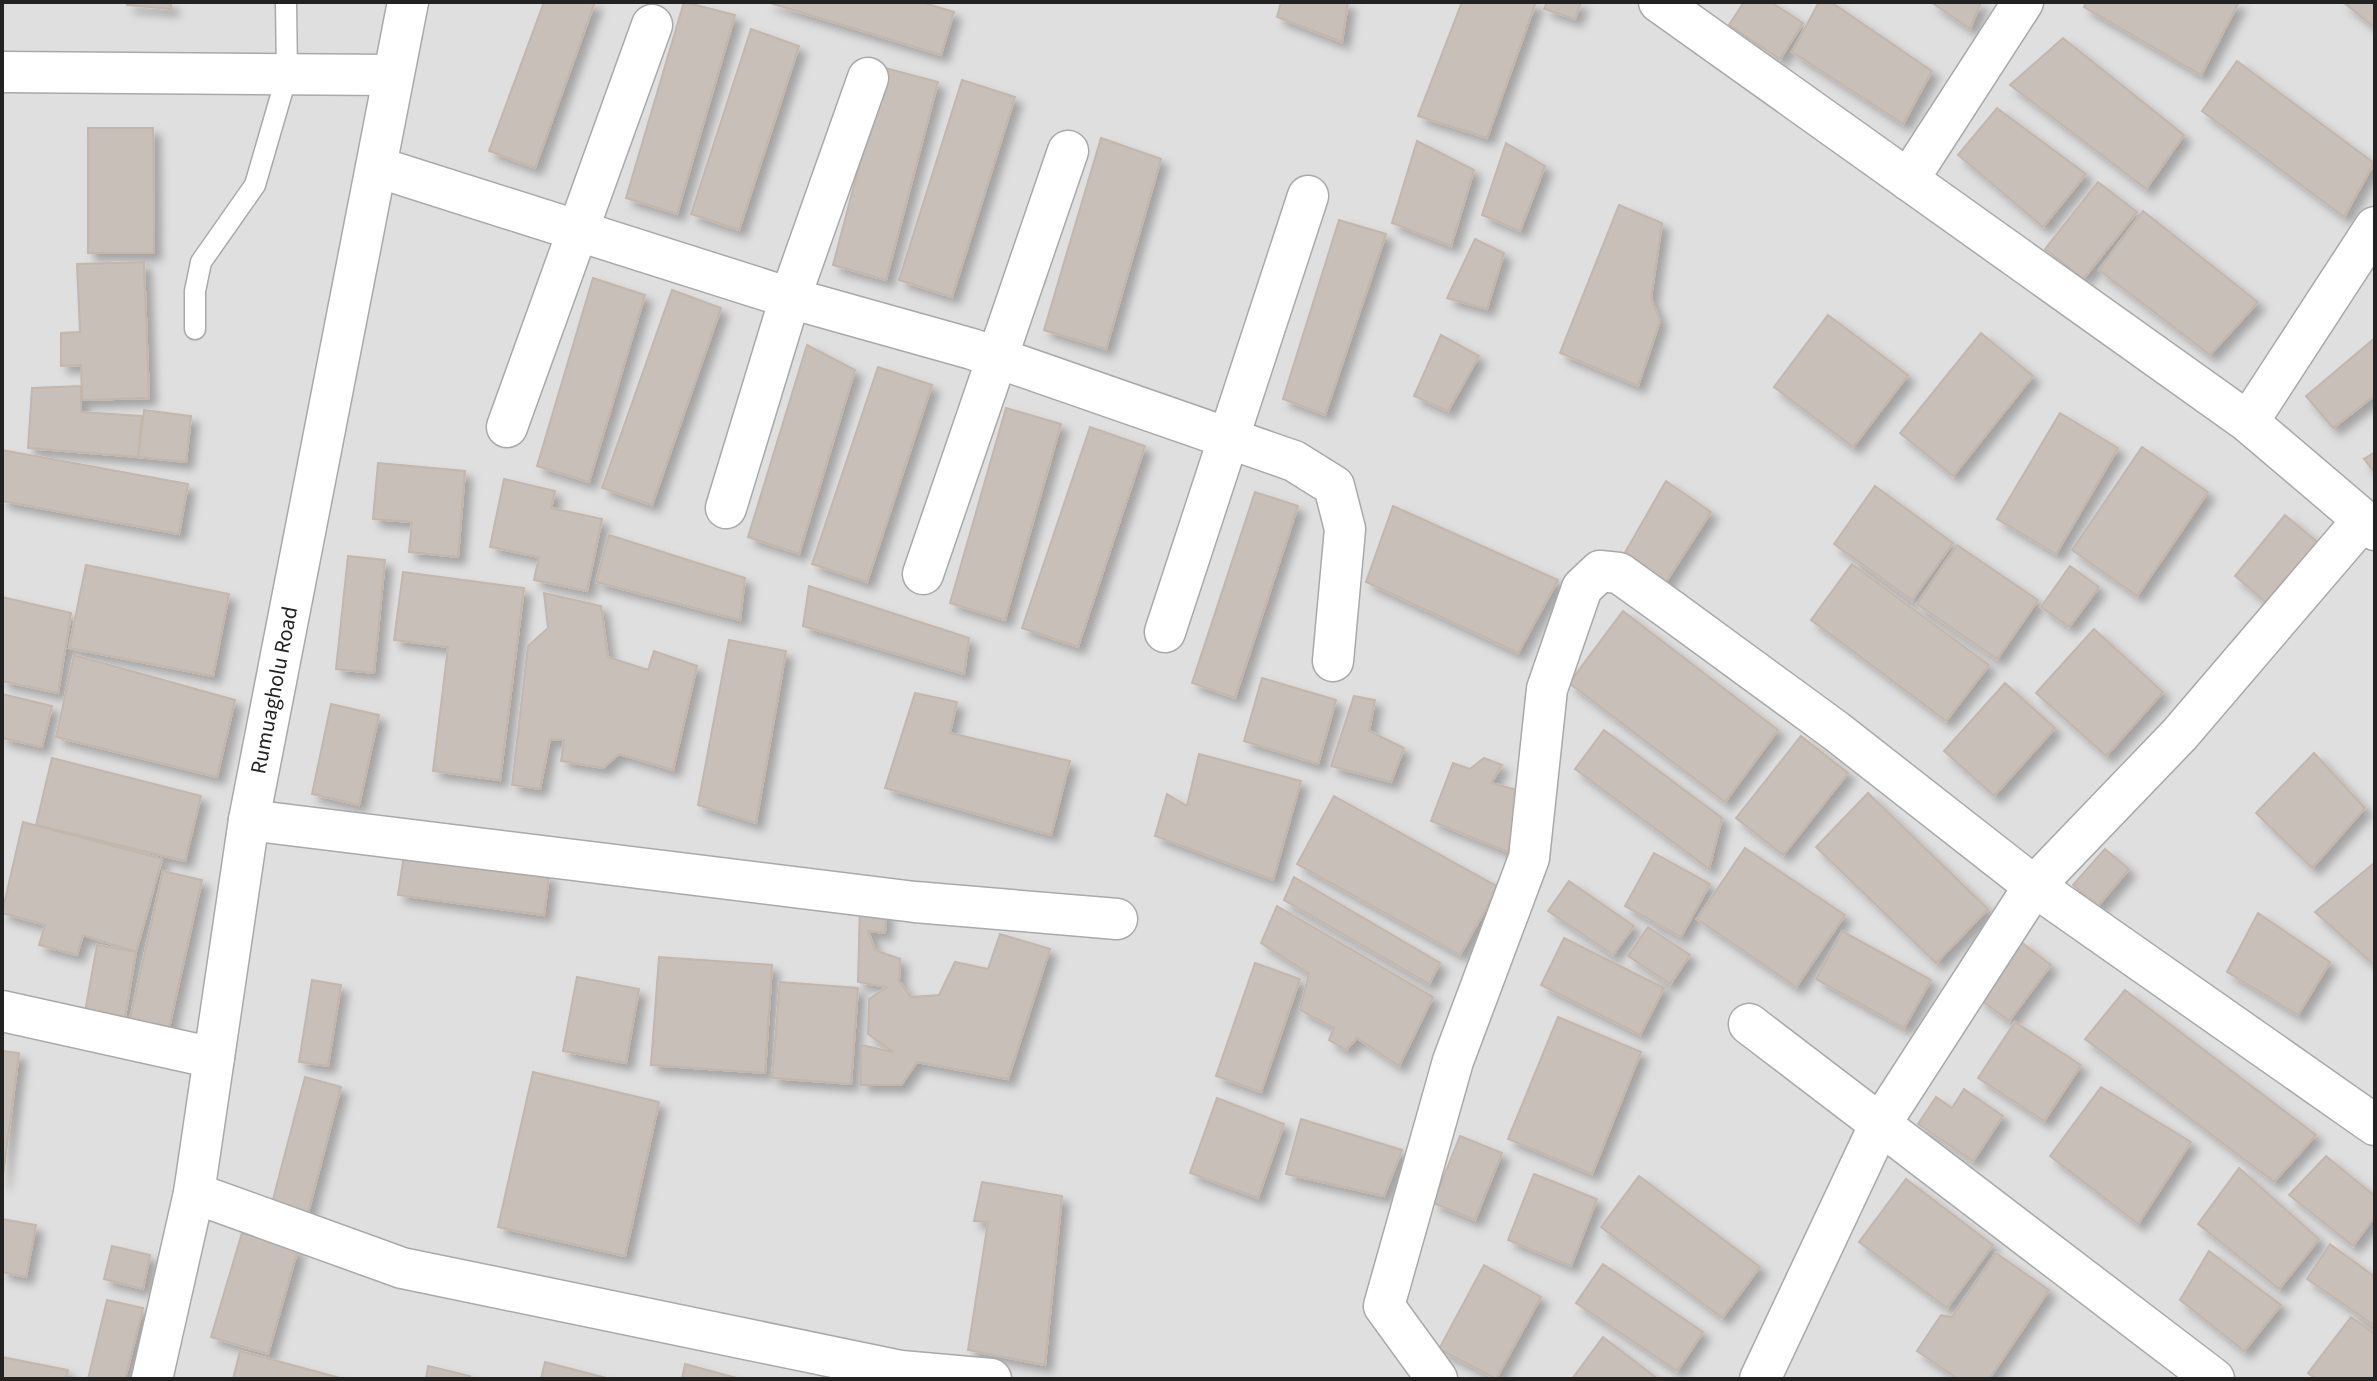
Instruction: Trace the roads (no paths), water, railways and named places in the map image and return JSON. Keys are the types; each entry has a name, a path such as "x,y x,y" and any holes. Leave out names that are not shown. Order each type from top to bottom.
{"street":[{"name":"Rumuagholu Road","path":"152,1379 194,1193 249,820 408,2"},
{"path":"1659,2 1708,17 1908,180 2248,422 2369,525 2180,734 2034,886 1879,1126 1760,1379"},
{"path":"1908,180 2023,2"},
{"path":"507,427 652,25"},
{"path":"2,72 392,75"},
{"path":"726,508 790,298 868,78"},
{"path":"923,574 1068,151"},
{"path":"377,167 790,298 997,358 1294,461 1334,486 1345,529 1333,661"},
{"path":"1165,632 1308,196"},
{"path":"2248,422 2375,227"},
{"path":"1437,1379 1384,1306 1453,1061 1529,858 1547,689 1582,588 1600,571 1619,573 1836,731 2034,886 2375,1125"},
{"path":"249,820 915,902 1117,919"},
{"path":"2,1011 214,1058"},
{"path":"1749,1024 2214,1379"},
{"path":"194,1193 402,1268 901,1371 991,1379"}],"lane":[{"path":"195,329 195,291 201,262 255,185 287,75 286,2"}]}
